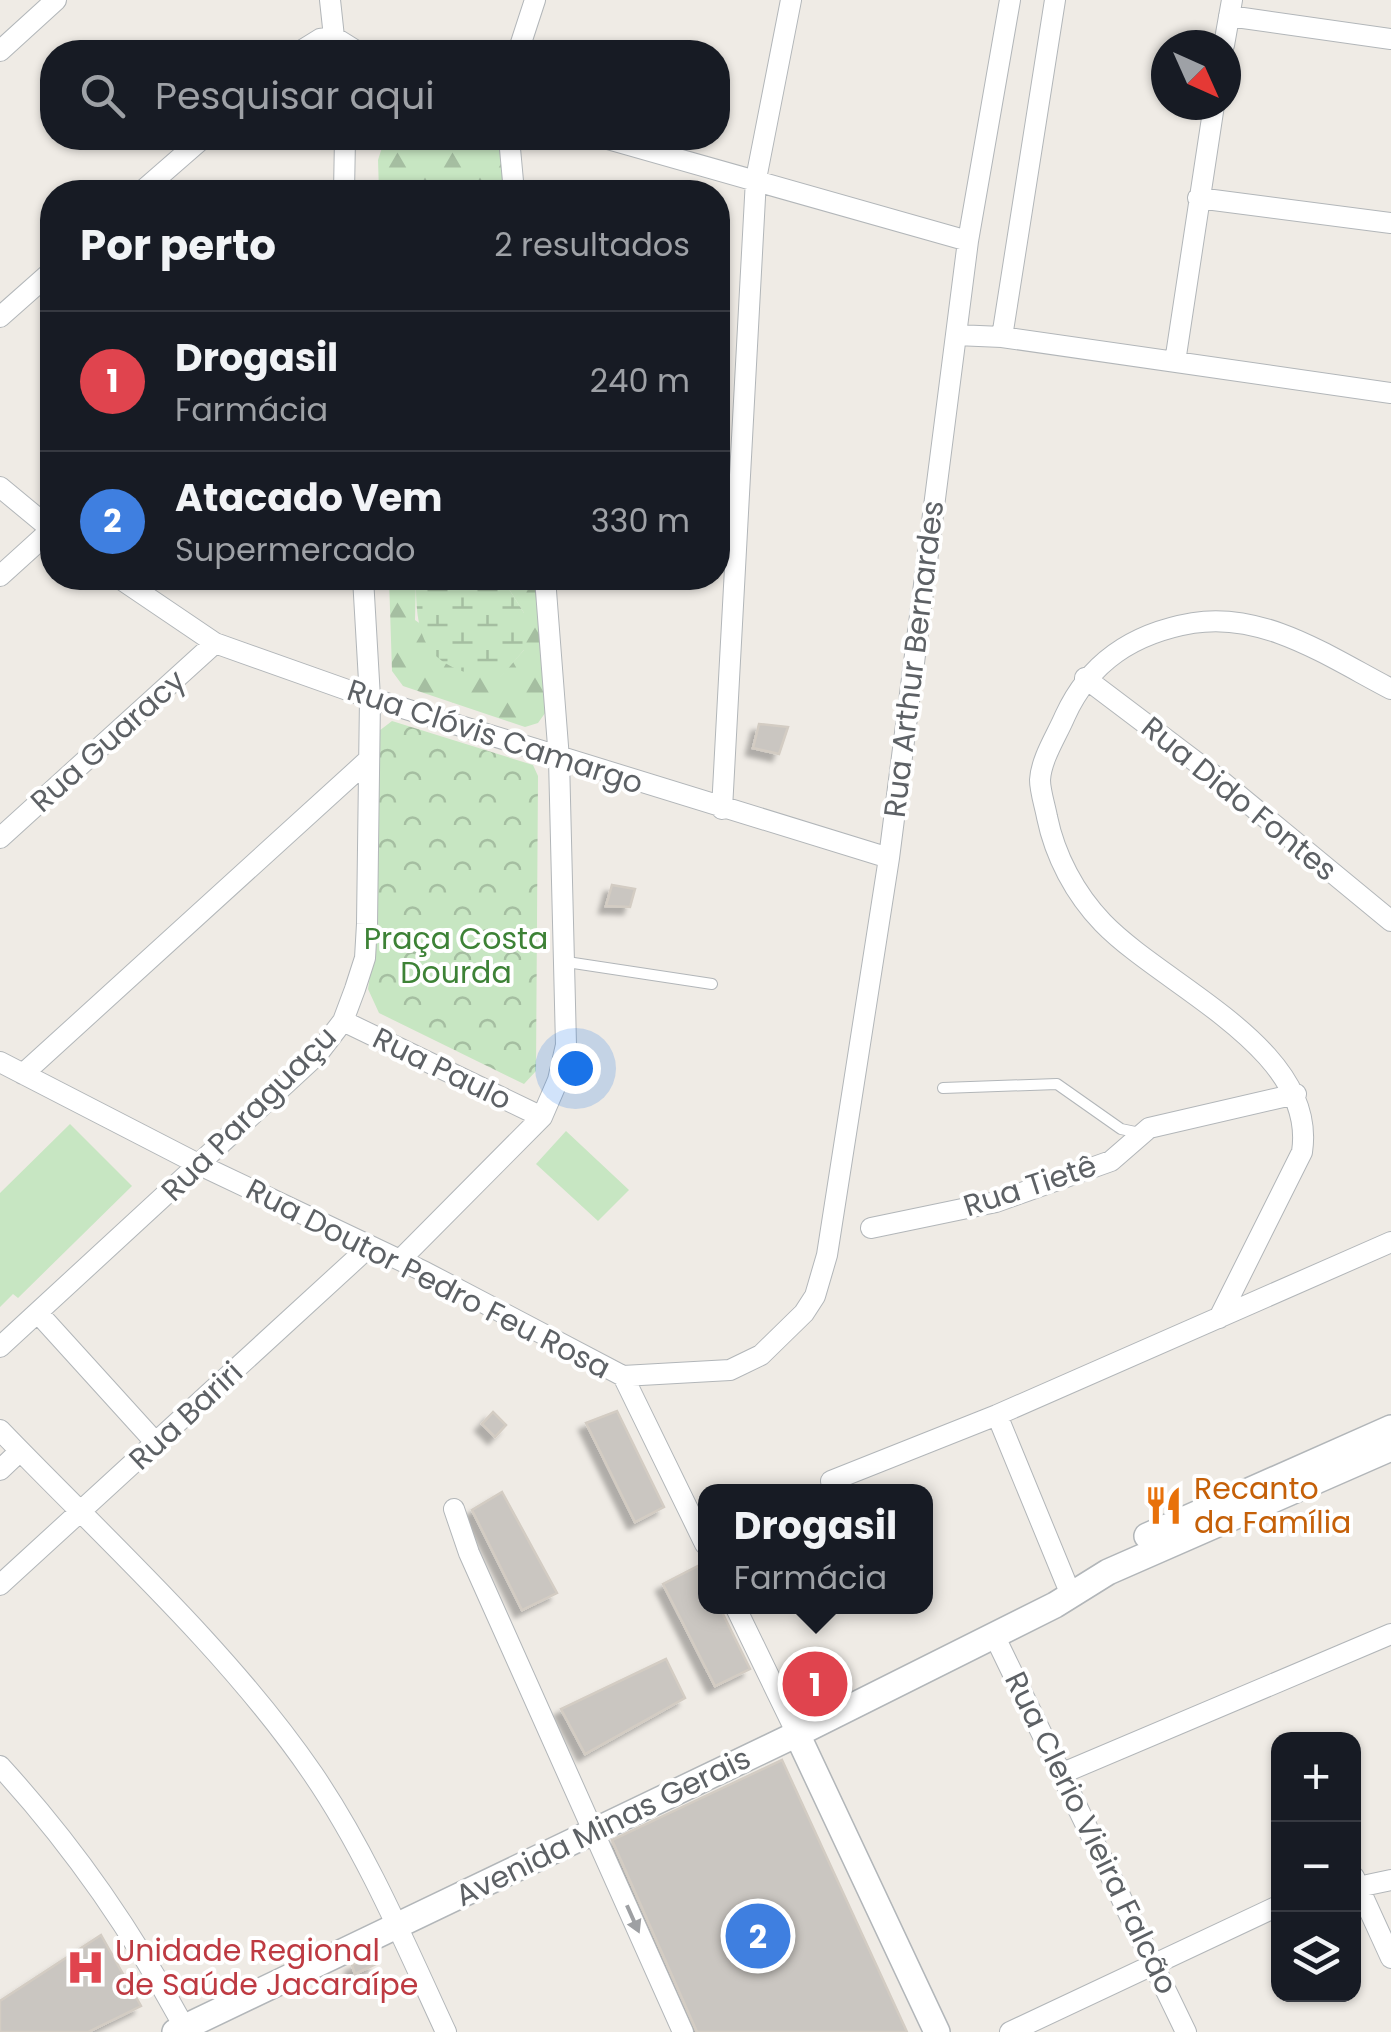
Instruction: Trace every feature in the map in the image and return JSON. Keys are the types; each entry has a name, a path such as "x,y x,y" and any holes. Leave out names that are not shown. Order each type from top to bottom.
{"street":[{"path":"0,51 56,0"},
{"path":"330,0 334,36"},
{"path":"522,40 535,0"},
{"path":"722,809 756,179 791,0"},
{"name":"Rua Arthur Bernardes","path":"804,1313 815,1296 828,1256 889,858 968,241 1010,0"},
{"path":"1002,337 1055,0"},
{"path":"1230,8 1391,39"},
{"path":"318,40 334,36 340,40"},
{"path":"1176,362 1211,120"},
{"path":"155,180 189,150"},
{"path":"344,180 345,150"},
{"path":"510,150 513,180"},
{"path":"648,150 968,241"},
{"path":"1198,198 1391,223"},
{"path":"0,317 40,281"},
{"path":"956,335 1002,337 1391,393"},
{"path":"0,487 40,520"},
{"path":"0,576 40,541"},
{"name":"Rua Clóvis Camargo","path":"137,590 215,643 370,698 889,858"},
{"name":"Rua Paraguaçu","path":"0,1346 202,1166 317,1055 343,1021 365,958 370,698 363,590"},
{"path":"400,1260 542,1116 558,1080 566,1045 568,962 559,758 545,590"},
{"path":"1218,1318 1302,1152 1306,1128 1296,1094 1268,1058 1103,923 1073,884 1052,842 1040,779 1085,678 1109,656 1138,638 1194,623 1232,620 1258,625 1306,644 1391,689"},
{"name":"Rua Guaracy","path":"0,838 215,643"},
{"name":"Rua Dido Fontes","path":"1085,678 1220,780 1391,921"},
{"path":"23,1074 366,762"},
{"name":"Rua Paulo","path":"343,1021 542,1116"},
{"name":"Rua Doutor Pedro Feu Rosa","path":"0,1062 202,1166 400,1260 623,1376 730,1370 761,1356 804,1313"},
{"name":"Rua Tietê","path":"871,1228 1012,1196 1110,1160 1142,1134 1296,1094"},
{"path":"830,1481 997,1415 1391,1242"},
{"name":"Rua Bariri","path":"0,1585 370,1246"},
{"path":"38,1312 156,1444"},
{"path":"623,1376 698,1530"},
{"path":"997,1415 1068,1588"},
{"path":"1068,1588 1100,1557 1391,1428"},
{"path":"0,1430 255,1699 314,1776 397,1926 446,2032"},
{"path":"1068,1588 1391,1448"},
{"path":"0,1470 20,1452"},
{"path":"454,1509 469,1553 682,2032"},
{"name":"Avenida Minas Gerais","path":"182,2030 994,1636 1030,1618 1068,1588"},
{"path":"739,1614 937,2032"},
{"path":"1062,1773 1391,1634"},
{"name":"Rua Clerio Vieira Falcão","path":"994,1636 1186,2032"},
{"path":"0,1766 74,1850 124,1922 182,2030"},
{"path":"1361,1882 1391,1880"},
{"path":"1361,1893 1391,1958"},
{"path":"1010,2032 1271,1909"}],"lane":[{"path":"568,962 712,984"},
{"path":"943,1088 1057,1084 1121,1129 1142,1134"}],"green space":[{"path":"381,150 504,150 511,180 379,180"},
{"path":"389,590 416,590 415,620 498,679 524,650 524,613 510,590 543,590 548,709 538,723 525,727 403,686 392,671"},
{"path":"416,590 510,590 524,613 524,650 498,680 456,668 430,650 423,637"},
{"name":"Praça Costa Dourda","path":"392,721 533,765 538,776 536,1071 524,1084 379,1013 368,989 377,932 379,731"},
{"path":"70,1124 132,1186 18,1298 13,1294 0,1307 0,1193"},
{"path":"566,1131 629,1190 598,1221 536,1164"}],"building":[{"path":"759,724 788,727 779,754 753,748"},
{"path":"612,885 635,889 630,907 606,906"},
{"path":"617,1411 664,1507 635,1522 586,1423"},
{"path":"493,1412 506,1425 495,1437 482,1424"},
{"path":"502,1492 557,1593 522,1610 472,1510"},
{"path":"698,1566 698,1614 723,1614 750,1669 715,1686 663,1584"},
{"path":"666,1659 685,1698 585,1754 561,1709"},
{"path":"782,1760 907,2032 697,2032 612,1840"},
{"name":"Unidade Regional de Saúde Jacaraípe","path":"101,1935 141,2006 88,2032 0,2032 0,2001"},
{"path":"372,1956 376,1964 355,1974 352,1965"}],"place":[{"name":"Recanto da Família","path":"1164,1506"},
{"name":"Drogasil","path":"815,1684"},
{"name":"Atacado Vem","path":"758,1936"},
{"name":"Unidade Regional de Saúde Jacaraípe","path":"85,1968"}]}
